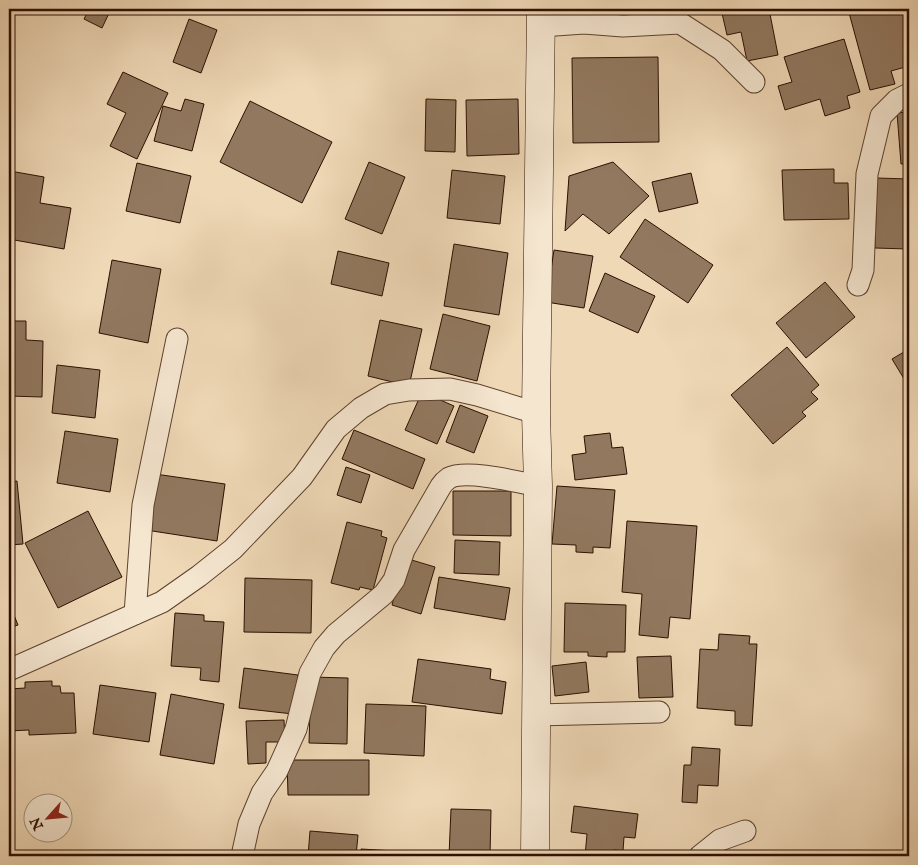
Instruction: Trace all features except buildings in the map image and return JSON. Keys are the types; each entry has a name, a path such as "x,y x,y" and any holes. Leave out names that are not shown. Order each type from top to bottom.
{"main road":[{"path":"535,856 538,486 536,413 541,17"}],"street":[{"path":"541,17 623,26 680,23 722,50 754,82"},
{"path":"858,285 863,270 867,174 881,116 897,100 909,94"},
{"path":"135,614 143,505 177,339"},
{"path":"9,670 162,602 199,576 233,549 302,477 336,429 361,408 385,394 409,390 450,389 536,413"},
{"path":"242,856 248,824 262,793 277,771 296,730 310,673 324,648 336,634 384,594 394,580 404,550 441,486 450,478 462,474 538,486"},
{"path":"536,715 659,712"},
{"path":"700,856 720,840 745,830"}]}
